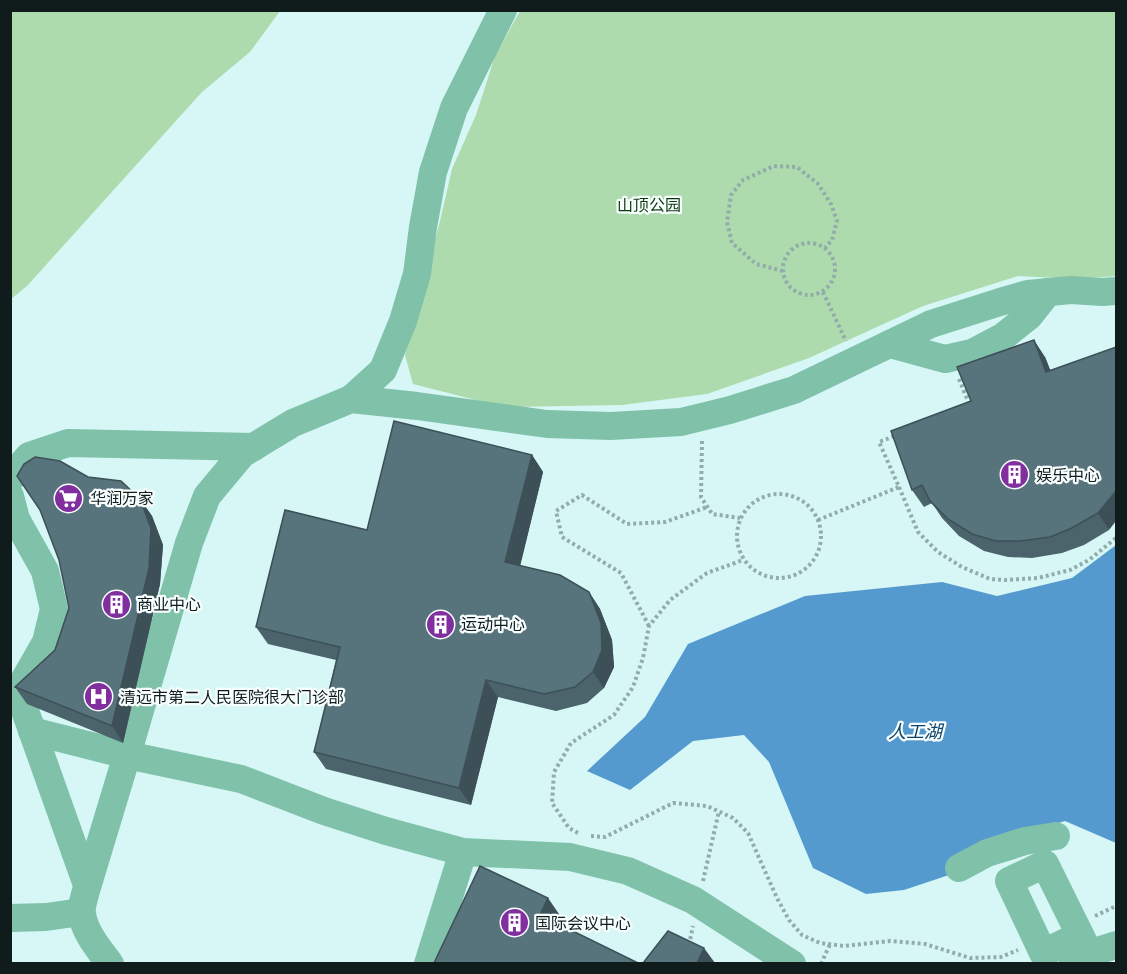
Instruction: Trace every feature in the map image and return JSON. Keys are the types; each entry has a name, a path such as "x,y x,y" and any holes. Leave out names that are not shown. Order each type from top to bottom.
{"street":[{"path":"10,918 46,917 84,898 189,543 207,496 242,454 293,423 351,399 383,370 403,321 417,274 433,172 454,108 503,10"},
{"path":"351,399 547,424 611,426 681,422 730,410 794,390 931,324 1028,294 1071,290 1116,291"},
{"path":"890,344 945,359 972,353 1004,336 1029,316 1048,292"},
{"path":"10,479 29,456 68,443 255,447"},
{"path":"10,496 16,519 45,571 54,609 46,642 18,691 84,898 87,928 110,963"},
{"path":"32,731 127,755 241,779 324,811 463,852 570,856 628,871 693,900 792,963"},
{"path":"1047,846 1025,840 987,853 968,863 1009,881 1060,952"},
{"path":"1009,881 1047,846"},
{"path":"1047,846 1060,952"},
{"path":"428,963 463,852"},
{"path":"1060,952 1116,945"}],"path":[{"path":"783,271 756,264 732,243 727,222 731,195 743,180 774,166 797,167 818,184 831,204 837,221 832,240 825,248"},
{"path":"810,243 818,244 831,254 836,271 829,286 823,292 814,295 806,295 790,287 783,271 788,254 801,244 810,243"},
{"path":"823,292 856,360"},
{"path":"950,357 970,406 960,411"},
{"path":"702,417 701,497 712,514 740,518"},
{"path":"899,434 879,442 918,532 938,552 962,567 990,579 1038,578 1070,570 1089,560 1116,538"},
{"path":"818,520 898,487"},
{"path":"776,494 790,495 804,501 818,520 822,540 818,553 811,564 789,578 776,579 752,570 743,560 737,546 736,532 740,518 749,506 761,497 776,494"},
{"path":"649,627 621,573 562,537 556,511 582,495 627,524 665,522 708,507"},
{"path":"580,835 569,828 552,803 554,772 571,743 614,716 633,687 644,658 649,627 670,600 707,573 743,560"},
{"path":"590,836 605,837 673,803 707,806 733,818 748,834 789,920 802,935 820,943 844,946 890,941 925,944 970,958 1060,952"},
{"path":"821,963 830,944"}],"green space":[{"path":"11,10 280,11 250,52 202,92 27,286 11,299"},
{"name":"山顶公园","path":"520,11 1116,11 1116,276 1075,279 1018,276 923,306 809,358 707,394 622,405 503,407 413,384 405,355 452,169 476,115 495,56"}],"water":[{"name":"人工湖","path":"1116,545 1116,843 1065,821 1024,833 976,866 904,890 866,894 813,868 769,762 744,735 693,741 630,790 587,771 645,717 688,644 805,596 942,582 997,596 1072,578"}],"building":[{"name":"娱乐中心","path":"1034,340 1046,372 1116,347 1116,491 1098,513 1072,528 1050,537 996,541 972,534 948,519 930,501 922,485 912,490 891,431 971,401 957,367"},
{"name":"运动中心","path":"394,421 532,455 505,562 560,575 589,592 601,623 602,650 593,672 575,687 544,694 486,680 459,788 314,752 340,647 256,627 285,510 367,530"},
{"name":"商业中心","path":"35,457 60,461 88,477 121,481 140,499 151,528 149,568 112,726 15,687 55,650 69,608 59,560 40,510 17,476 24,464"},
{"name":"国际会议中心","path":"480,866 548,898 540,915 638,963 434,963"},
{"path":"668,931 704,948 697,963 643,963"}],"place":[{"name":"娱乐中心","path":"1015,475"},
{"name":"华润万家","path":"69,498"},
{"name":"商业中心","path":"116,604"},
{"name":"运动中心","path":"440,624"},
{"name":"清远市第二人民医院很大门诊部","path":"99,697"},
{"name":"国际会议中心","path":"514,923"}]}
